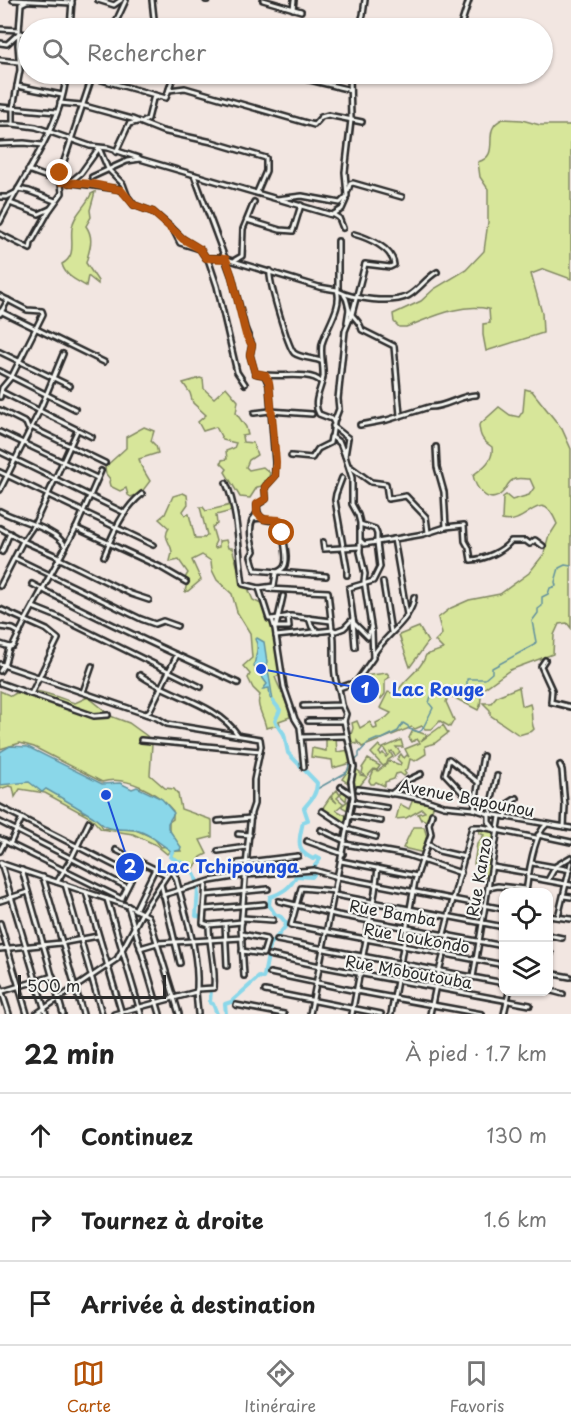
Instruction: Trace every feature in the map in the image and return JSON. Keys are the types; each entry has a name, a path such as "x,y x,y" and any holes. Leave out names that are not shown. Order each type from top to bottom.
{"street":[{"path":"13,0 72,2 71,18"},
{"path":"98,0 120,4 123,9"},
{"path":"117,4 124,0"},
{"path":"118,18 124,0"},
{"path":"152,0 154,18"},
{"path":"263,0 301,11"},
{"path":"293,9 294,0"},
{"path":"362,18 365,0"},
{"path":"463,18 468,0"},
{"path":"20,18 21,4 27,1"},
{"path":"0,29 18,32"},
{"path":"0,43 8,44 18,33"},
{"path":"0,60 18,62"},
{"path":"14,124 13,108 18,82"},
{"path":"0,222 42,145 63,96 65,84"},
{"path":"0,234 30,249 31,243 55,201 62,193 60,173 80,117 81,105 89,84"},
{"path":"117,84 166,98 171,84"},
{"path":"328,84 338,89 350,90"},
{"path":"348,196 345,172 351,120 350,84"},
{"path":"17,86 63,96"},
{"path":"169,90 185,88 314,125 321,117 328,115 362,122"},
{"path":"116,152 129,124 141,123 148,118 153,99 160,97"},
{"path":"60,104 81,105 162,131 212,142 266,158 266,171 257,193"},
{"path":"0,107 57,112"},
{"path":"0,124 36,127 99,148 108,148 333,215 339,218 343,228"},
{"path":"0,144 42,145"},
{"path":"99,148 109,170 123,184 134,205 153,212 175,231 180,243 200,249 208,259 217,286 237,372 245,384"},
{"path":"69,183 81,173 99,148"},
{"path":"92,177 127,161 140,159"},
{"path":"28,170 61,182 118,189 127,195"},
{"path":"194,174 232,277 246,335 252,345 250,355 255,373 315,378 322,383"},
{"path":"333,215 342,209 348,196 348,188 353,183 402,197"},
{"path":"0,197 7,198 16,191 29,191 55,201"},
{"path":"277,199 302,196 340,203 348,196"},
{"path":"10,202 46,219"},
{"path":"233,261 242,256 242,240 254,202"},
{"path":"247,220 280,230 292,231 302,206"},
{"path":"39,214 51,208"},
{"path":"346,327 352,314 365,264 390,267 394,265 387,251 365,237 354,234"},
{"path":"338,241 338,291 336,307 322,343 323,371 317,397 317,410 319,414 332,419 333,424 348,438 345,456"},
{"path":"208,259 226,259 338,291 349,302 337,403 339,409 333,424 330,443 318,449 312,458 291,456"},
{"path":"270,272 270,286 289,347 296,355 321,362"},
{"path":"343,294 386,300 405,297 437,272"},
{"path":"0,296 27,310 42,311 43,314 12,376 0,392 0,397"},
{"path":"8,299 0,312 104,362"},
{"path":"349,309 359,321 362,330 394,346 400,415"},
{"path":"0,352 70,386"},
{"path":"0,490 39,412 63,354"},
{"path":"0,371 75,409"},
{"path":"315,378 323,371"},
{"path":"265,375 269,382 275,476 265,487 266,499 257,504 257,513 250,522 250,537 254,551 251,556 253,569 327,576"},
{"path":"0,392 92,437"},
{"path":"360,425 387,420 476,395"},
{"path":"0,410 26,423 30,428 105,463"},
{"path":"254,413 270,411 312,414"},
{"path":"0,586 23,541 34,525 77,431"},
{"path":"0,432 97,478"},
{"path":"332,435 335,441 340,443 352,478 352,504 360,524 360,547 373,656 372,662 356,682 339,688"},
{"path":"436,447 437,467 444,492 446,527"},
{"path":"0,452 125,513"},
{"path":"349,466 371,482 386,484 388,499 406,496 426,517 428,532"},
{"path":"0,671 10,648 76,528 101,471"},
{"path":"0,472 153,545"},
{"path":"342,478 335,498 347,575"},
{"path":"226,483 234,510 243,584 260,588 328,592 336,642 336,683 346,714 344,721 354,767 351,781 352,801 310,1014"},
{"path":"104,555 131,502 142,494"},
{"path":"0,511 34,525 60,539 65,546"},
{"path":"257,513 262,518"},
{"path":"253,519 262,518 281,522 285,545 285,564 277,573 274,586 260,588"},
{"path":"355,647 349,588 373,581 379,572 375,528 360,524"},
{"path":"360,539 364,543 377,542 464,525 465,541 472,560 493,555 507,547 511,541 526,541 530,544 535,540 543,546"},
{"path":"0,528 149,600"},
{"path":"76,528 160,567 186,582"},
{"path":"2,552 10,533"},
{"path":"394,539 407,615"},
{"path":"323,542 324,549 360,547"},
{"path":"15,558 141,619 155,624 163,621 177,626"},
{"path":"383,582 392,632"},
{"path":"32,584 88,611 108,624 238,683"},
{"path":"260,588 269,619 276,628"},
{"path":"282,596 276,636 284,687 300,727 304,767"},
{"path":"373,656 407,615 413,605 414,597"},
{"path":"33,607 201,687"},
{"path":"0,609 47,630 58,639 31,694"},
{"path":"272,620 288,616 331,621"},
{"path":"276,628 289,627 288,616"},
{"path":"309,618 312,627 319,632"},
{"path":"353,619 368,637 371,625"},
{"path":"276,636 344,628 353,619"},
{"path":"0,627 13,629 20,633"},
{"path":"0,644 10,648"},
{"path":"144,714 150,711 177,655"},
{"path":"545,660 540,666 551,689 551,702 571,707"},
{"path":"2,664 171,725 258,738 260,751 255,778 242,920 244,976"},
{"path":"83,692 92,666"},
{"path":"140,675 161,688 217,714 229,723 238,735"},
{"path":"0,683 92,716 108,715"},
{"path":"303,706 342,705"},
{"path":"308,721 344,721"},
{"path":"302,737 348,736"},
{"path":"141,740 260,751"},
{"path":"474,809 483,756"},
{"path":"476,801 461,791 444,774 449,759 479,783"},
{"path":"560,765 566,806 564,827"},
{"path":"391,794 408,780 421,774"},
{"path":"497,776 490,808 490,824 497,831"},
{"path":"341,787 351,794"},
{"name":"Avenue Bapounou","path":"358,789 571,828"},
{"path":"506,817 509,803 517,798"},
{"path":"352,801 387,808"},
{"path":"0,807 133,875"},
{"path":"322,811 347,829 376,837"},
{"path":"391,1014 417,876 432,833 429,824 432,814"},
{"path":"350,816 381,821"},
{"name":"Rue Kanzo","path":"473,977 500,816"},
{"path":"10,844 22,818"},
{"path":"218,821 251,818"},
{"path":"57,882 65,871 89,822"},
{"path":"0,828 1,823 128,887"},
{"path":"541,823 541,830"},
{"path":"527,888 537,837 548,824"},
{"path":"444,934 472,827 571,842"},
{"path":"321,830 345,842 424,860 461,873"},
{"path":"238,834 250,835"},
{"path":"0,838 122,899"},
{"path":"0,851 5,841"},
{"path":"307,841 343,854"},
{"path":"428,844 439,851 465,857"},
{"path":"218,851 248,847"},
{"path":"116,850 167,875"},
{"path":"238,863 298,856"},
{"path":"546,880 554,867 571,857"},
{"path":"341,861 417,876"},
{"path":"119,903 140,862"},
{"path":"1,863 128,906 148,916 178,1014"},
{"path":"1,863 46,1014"},
{"path":"532,863 570,869"},
{"path":"558,917 569,885 571,863"},
{"path":"493,867 569,885"},
{"path":"352,1014 378,868"},
{"path":"135,910 155,869"},
{"path":"22,870 63,1014"},
{"path":"163,895 206,883 246,876 314,870 338,878 499,908"},
{"path":"36,1014 117,959 142,913 170,871 173,872 179,891 197,962 198,1014"},
{"path":"43,877 83,1014"},
{"path":"206,883 203,924 273,920"},
{"path":"65,884 102,1014"},
{"path":"161,884 180,963"},
{"path":"488,888 498,886 509,888"},
{"path":"295,906 301,887 499,926"},
{"path":"206,895 268,889"},
{"path":"0,901 28,892"},
{"path":"86,892 122,1013"},
{"path":"564,896 571,897"},
{"path":"107,900 141,1014"},
{"name":"Rue Bamba","path":"279,901 499,945"},
{"path":"205,909 264,904"},
{"path":"128,906 159,1014"},
{"name":"Rue Loukondo","path":"295,906 291,925 499,964"},
{"path":"553,916 571,919"},
{"path":"0,923 27,1014"},
{"path":"225,924 227,966"},
{"path":"114,1014 214,987 209,925"},
{"path":"430,1014 449,935"},
{"path":"0,949 61,943 98,936"},
{"path":"140,948 157,943 242,936 267,941 263,954 242,951"},
{"path":"553,936 562,938"},
{"path":"277,940 499,982"},
{"name":"Rue Moboutouba","path":"269,955 530,1005"},
{"path":"270,973 482,1014"},
{"path":"553,974 570,977"},
{"path":"1,991 53,976"},
{"path":"0,986 9,1014"},
{"path":"265,991 381,1014"},
{"path":"553,991 563,994"},
{"path":"504,1014 508,996"},
{"path":"236,1005 284,1014"}],"green space":[{"path":"503,119 522,120 540,125 571,125 571,279 544,269 531,274 542,313 543,333 486,351 483,324 490,323 489,309 457,309 406,327 399,327 394,322 393,314 421,301 434,289 466,270 484,251 488,222 488,189 480,177 478,162 489,154 492,129"},
{"path":"95,192 90,210 91,217 86,226 91,240 86,263 98,284 88,276 86,286 68,275 62,264 70,257 73,223 91,194"},
{"path":"203,379 204,389 214,398 226,387 238,401 236,413 246,427 248,435 242,436 243,442 253,443 257,455 249,460 246,467 249,470 263,467 270,473 268,480 264,481 263,486 257,487 250,498 240,497 225,472 227,469 221,463 222,460 227,459 226,451 234,448 236,443 223,440 216,427 203,431 198,422 206,415 193,403 183,383"},
{"path":"525,389 532,391 562,429 571,449 571,628 567,623 559,624 554,635 553,654 510,670 482,690 478,710 449,695 446,702 454,720 450,727 440,721 432,729 425,729 422,726 415,729 412,727 362,747 357,741 357,744 349,742 352,723 357,721 360,728 370,722 374,729 377,728 376,723 391,713 380,708 388,692 396,694 424,661 426,655 443,649 435,641 442,634 438,618 451,608 469,600 500,594 529,573 544,554 548,538 557,524 551,512 545,507 533,509 519,518 502,520 503,497 506,495 512,500 529,495 534,488 530,479 512,480 502,493 492,498 479,490 473,475 487,463 492,452 492,447 482,438 479,425 499,407 510,415 519,417 523,411"},
{"path":"144,427 154,431 151,441 158,453 139,459 150,481 141,493 131,497 126,488 120,491 110,486 105,467 126,448 126,437"},
{"path":"183,493 187,495 188,504 183,511 185,515 189,514 195,538 203,538 207,535 200,507 206,511 231,505 232,511 216,515 217,524 212,527 216,541 214,545 215,548 219,547 219,541 226,540 228,548 232,548 243,585 250,588 253,600 263,605 272,622 280,675 275,677 286,701 290,717 279,721 280,725 266,728 259,707 260,695 253,688 248,678 250,674 243,666 252,658 250,633 237,612 232,594 217,580 211,561 202,555 192,560 201,580 185,592 187,582 185,578 188,573 179,560 170,562 172,552 166,535 169,528 159,519 165,514 173,496"},
{"path":"419,627 428,642 410,667 399,635"},
{"path":"387,673 390,677 385,680 385,694 381,699 377,695 373,698 368,688 357,693 353,686 363,676"},
{"path":"519,687 522,705 530,704 534,729 519,735 490,715 490,710 483,703 491,703 497,696"},
{"path":"0,691 11,696 18,692 34,691 75,703 88,697 113,717 129,723 147,736 152,744 150,775 165,788 174,789 178,794 181,809 212,820 212,837 200,840 207,854 201,857 193,870 173,858 169,852 167,854 156,845 133,834 101,829 91,818 45,793 20,789 15,797 13,787 0,789 0,783 22,780 35,783 73,803 83,812 98,820 103,828 136,830 154,838 161,847 169,846 171,851 181,851 169,829 173,811 159,797 131,783 111,780 102,782 34,747 20,743 0,749"},
{"path":"443,725 448,733 435,743 425,746 426,754 415,761 410,759 404,776 400,773 396,774 394,779 385,782 385,786 376,782 371,784 369,781 374,770 378,771 387,764 383,766 371,753 379,745 382,749 379,753 381,755 383,753 386,757 388,755 383,748 401,740 403,747 396,747 400,752 395,756 392,751 390,752 393,757 387,763 390,761 400,765 397,759 401,754 404,758 407,755 409,757 405,749 420,743 417,739 412,742 409,738 413,730 427,735 421,741"},
{"path":"326,737 336,738 337,752 349,750 351,763 333,768 332,760 311,757 312,748 326,751"},
{"path":"368,759 380,766 377,770 374,769 357,789 342,779 351,766 360,772 360,775 365,776 362,768"},
{"path":"344,789 352,794 350,797 347,794 346,801 340,795"},
{"path":"337,790 340,795 337,798 344,804 348,801 349,803 349,811 342,807 343,804 336,810 349,817 345,826 322,809 330,797 337,803 331,796"},
{"path":"413,799 434,803 429,822 421,820 418,814 425,812 422,809 406,818 396,819 400,804 409,809"},
{"path":"413,827 424,827 428,840 424,853 403,848"},
{"path":"481,827 494,831 493,835 496,836 490,875 474,881 471,877 478,867 478,864 474,864 477,844 484,835 479,833"}],"water":[{"path":"255,639 264,642 273,701 270,698 269,688 263,689 267,684 254,666 257,649"},
{"path":"10,746 28,747 102,784 120,783 132,789 137,787 162,799 174,813 168,823 168,828 181,847 180,850 172,852 140,831 107,827 46,789 42,792 29,782 0,785 0,752"}],"waterway":[{"path":"317,789 347,772 349,766 359,757 359,753 368,743 398,731 403,723 409,729 419,732 422,730 433,708 429,703 431,696 440,688 443,688 443,691 451,689 462,692 467,686 467,679 485,679 492,673 492,668 534,645 536,642 532,621 542,606 542,597 548,594 550,588 556,586 559,568 565,565 571,566"},
{"path":"226,1014 225,1004 231,1002 259,977 263,978 270,945 285,927 286,923 275,914 269,905 270,897 285,890 296,876 312,877 315,873 314,867 320,859 316,857 313,859 300,847 303,822 308,820 304,808 315,794 317,783 288,753 284,734 275,721 280,710 273,701"},
{"path":"172,852 170,857 189,867 194,873 198,887 196,916 203,917 203,924 208,926 209,930"},
{"path":"214,988 211,990 210,1003 213,1004 217,1014"}],"place":[{"name":"Lac Rouge","path":"261,669"},
{"name":"Lac Tchipounga","path":"106,795"}],"route":[{"path":"60,173 61,182 85,183 121,190 134,205 153,212 188,243 200,249 206,258 226,259 246,335 252,345 250,355 255,373 265,375 269,382 275,476 265,487 267,496 263,502 257,504 257,513 263,519 280,520 282,533"}]}
